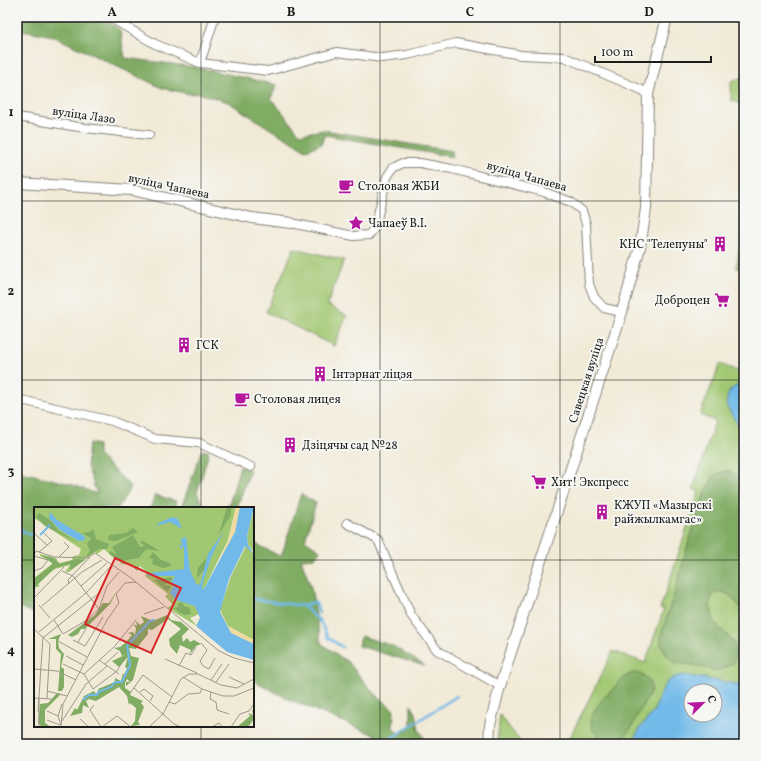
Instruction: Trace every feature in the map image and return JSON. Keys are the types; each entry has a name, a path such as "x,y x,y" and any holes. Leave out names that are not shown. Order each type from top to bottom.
{"street":[{"path":"109,17 155,44 200,63 268,71 337,52 382,58 407,55 456,44 521,55 564,56 648,94"},
{"path":"200,63 215,17"},
{"name":"Савецкая вуліца","path":"489,744 490,725 500,686 622,312 640,247 646,210 648,94 667,17"},
{"name":"вуліца Лазо","path":"17,117 85,128 149,135"},
{"name":"вуліца Чапаева","path":"17,183 132,190 252,218 291,223 354,236 369,235 375,227 387,177 393,168 403,163 420,163 452,169 544,192 571,202 582,211 586,224 589,284 594,297 604,308 622,312"},
{"path":"17,399 112,421 155,439 199,444 251,467"},
{"path":"348,523 378,540 411,614 437,650 500,686"}],"green space":[{"path":"17,17 100,17 120,30 125,58 195,67 277,85 271,98 300,134 323,130 452,151 453,157 325,135 321,144 306,150 228,102 199,93 190,94 162,88 53,36 17,29"},
{"path":"744,77 744,105 731,100 731,81"},
{"path":"744,226 744,269 736,268"},
{"path":"294,248 344,260 327,305 347,316 334,346 266,312"},
{"path":"720,364 744,373 744,744 567,743 613,651 645,663 664,609 660,609 699,492 693,489 715,421 700,415"},
{"path":"89,443 98,445 98,455 131,487 119,507 34,507 34,614 17,606 17,471 71,484 97,494 87,466"},
{"path":"202,450 209,452 197,493 202,503 209,507 181,507"},
{"path":"240,466 250,470 237,507 220,507 229,505"},
{"path":"725,471 735,474 744,480 744,612 730,595 721,591 715,593 711,598 710,606 713,618 719,628 733,641 736,648 736,655 733,663 720,670 713,670 695,665 673,662 666,654 661,644 661,634 704,495 713,477 718,473"},
{"path":"301,494 316,503 305,540 320,550 315,558 301,559 311,587 321,643 349,663 370,689 394,710 393,728 401,735 411,724 411,705 416,713 419,730 428,744 387,744 384,739 286,698 254,681 254,543 281,557"},
{"path":"155,495 176,501 177,507 150,507"},
{"path":"361,636 393,646 425,666 359,646"},
{"path":"633,673 641,674 647,679 651,686 650,694 638,713 631,728 624,736 615,741 604,740 593,730 591,724 594,712 602,700 619,682"},
{"path":"500,715 522,744 497,744"}],"water":[{"path":"744,384 744,445 740,427 728,407 727,396 736,386"},
{"path":"683,675 744,685 744,744 632,744 635,736 653,712 663,689 670,680"}],"waterway":[{"path":"17,525 25,533 34,536"},
{"path":"254,599 303,606 320,621 328,638 342,647"},
{"path":"303,606 310,603 316,603 319,613"},
{"path":"382,744 457,696"}],"place":[{"name":"Столовая ЖБИ","path":"346,186"},
{"name":"Чапаеў В.І.","path":"356,223"},
{"name":"КНС \"Телепуны\"","path":"720,244"},
{"name":"Доброцен","path":"722,300"},
{"name":"ГСК","path":"184,345"},
{"name":"Інтэрнат ліцэя","path":"320,374"},
{"name":"Столовая лицея","path":"242,399"},
{"name":"Дзіцячы сад №28","path":"290,445"},
{"name":"Хит! Экспресс","path":"539,482"},
{"name":"КЖУП «Мазырскі райжылкамгас»","path":"602,512"}]}
